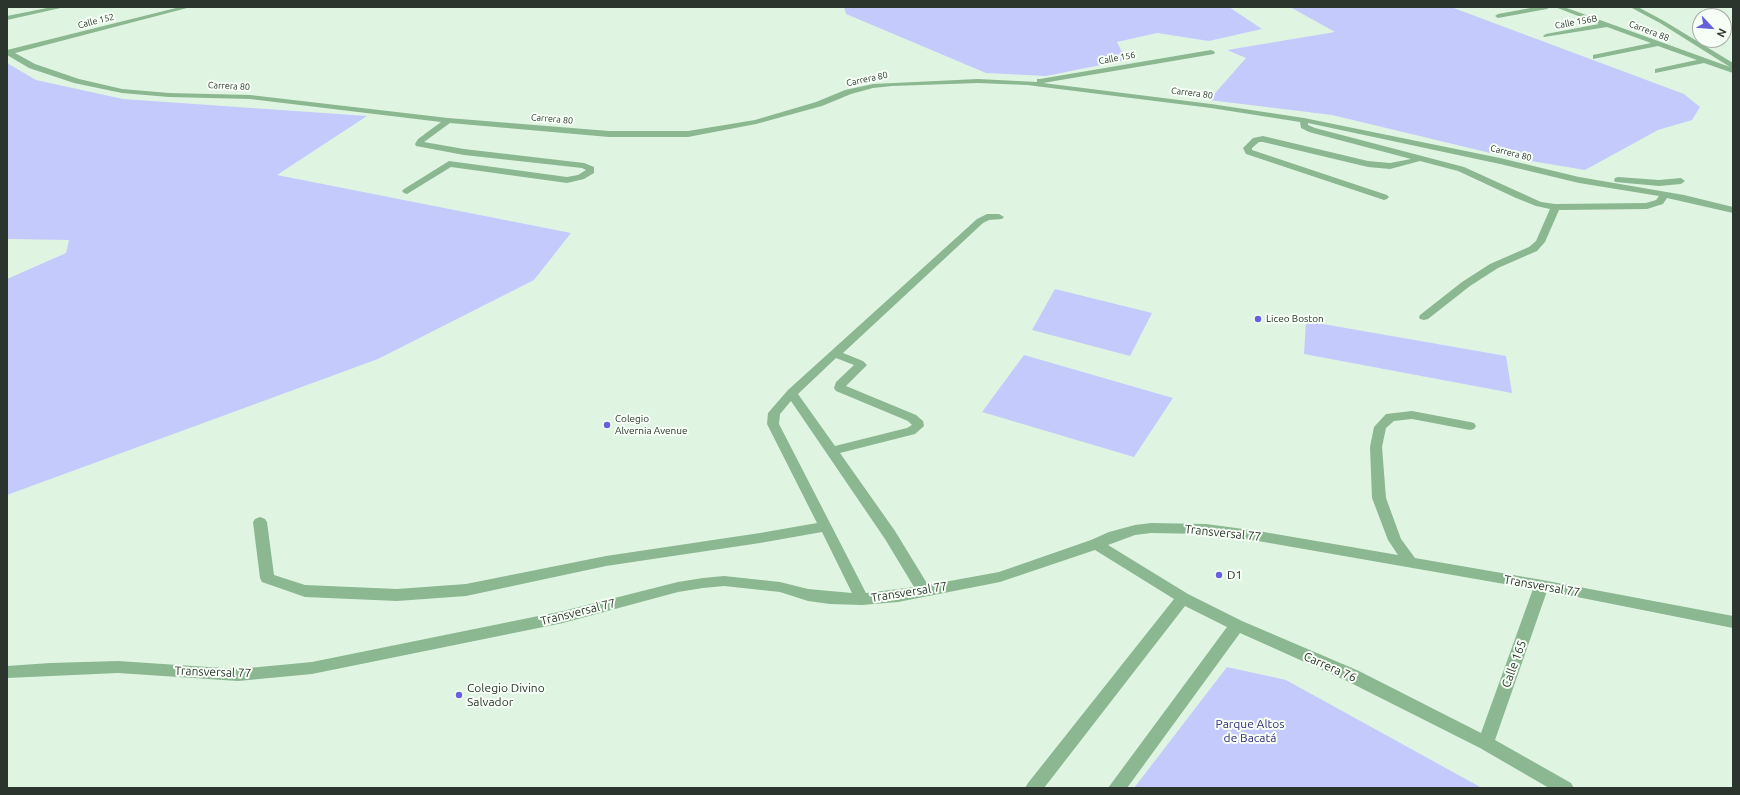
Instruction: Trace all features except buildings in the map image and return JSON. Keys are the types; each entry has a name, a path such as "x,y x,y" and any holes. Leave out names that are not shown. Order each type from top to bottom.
{"street":[{"path":"7,18 62,7"},
{"name":"Calle 152","path":"8,52 188,7"},
{"path":"1498,16 1547,7"},
{"name":"Carrera 88","path":"1558,7 1733,71"},
{"path":"1633,7 1662,22 1733,66"},
{"name":"Calle 156B","path":"1546,36 1609,25"},
{"path":"1596,57 1657,44"},
{"name":"Carrera 80","path":"8,52 32,66 77,81 122,91 169,95 250,97 448,120 609,134 688,134 756,122 819,104 848,92 873,86 978,81 1027,83 1210,106 1304,120 1500,160 1579,180 1664,195 1733,210"},
{"name":"Calle 156","path":"1027,83 1211,52"},
{"path":"1658,71 1705,61"},
{"path":"407,191 449,164 566,184 590,173 591,169 584,166 464,152 419,144 448,120"},
{"path":"1304,120 1304,126 1312,130 1461,169 1539,204 1555,207 1647,206 1660,202 1664,195"},
{"path":"1384,197 1253,154 1249,152 1247,148 1256,140 1263,139 1368,164 1390,166 1403,164 1422,158"},
{"path":"1579,180 1615,180 1659,183 1681,181"},
{"path":"1424,317 1466,284 1494,266 1533,249 1540,242 1555,207"},
{"path":"862,599 773,424 774,413 792,394 980,221 986,217 999,217"},
{"path":"832,451 911,431 918,426 917,421 912,418 840,388 840,385 861,366 859,363 835,354"},
{"path":"792,394 890,534 924,591"},
{"path":"1411,563 1395,540 1379,498 1376,447 1380,427 1390,417 1412,415 1470,426"},
{"path":"260,522 268,578 305,591 398,595 466,590 606,561 760,538 826,526"},
{"name":"Transversal 77","path":"7,672 50,668 118,667 238,675 312,668 564,617 678,587 710,582 724,581 780,587 808,595 862,599 898,596 1000,577 1134,530 1172,528 1199,529 1258,536 1542,585 1733,622"},
{"name":"Carrera 76","path":"1096,544 1183,598 1237,625 1353,676 1486,743 1565,788"},
{"name":"Calle 165","path":"1486,743 1542,585"},
{"path":"1035,788 1183,598"},
{"path":"1117,788 1237,625"}],"green space":[{"path":"844,7 1229,7 1262,29 1209,41 1157,33 1117,42 1126,60 1046,76 986,73 846,14"},
{"path":"1290,7 1451,7 1684,94 1700,107 1692,120 1658,130 1585,170 1507,157 1332,115 1209,100 1246,58 1227,50 1335,32"},
{"path":"7,63 36,80 123,99 367,116 277,175 571,233 534,280 378,359 7,495 7,279 66,253 69,240 7,239"},
{"path":"1055,289 1152,313 1130,356 1032,330"},
{"path":"1306,321 1506,356 1512,393 1304,354"},
{"path":"1024,355 1173,398 1134,457 982,412"},
{"name":"Parque Altos de Bacatá","path":"1227,667 1286,680 1482,788 1134,788"}],"place":[{"name":"Liceo Boston","path":"1258,319"},
{"name":"Colegio Alvernia Avenue","path":"607,425"},
{"name":"D1","path":"1219,575"},
{"name":"Colegio Divino Salvador","path":"459,695"}]}
